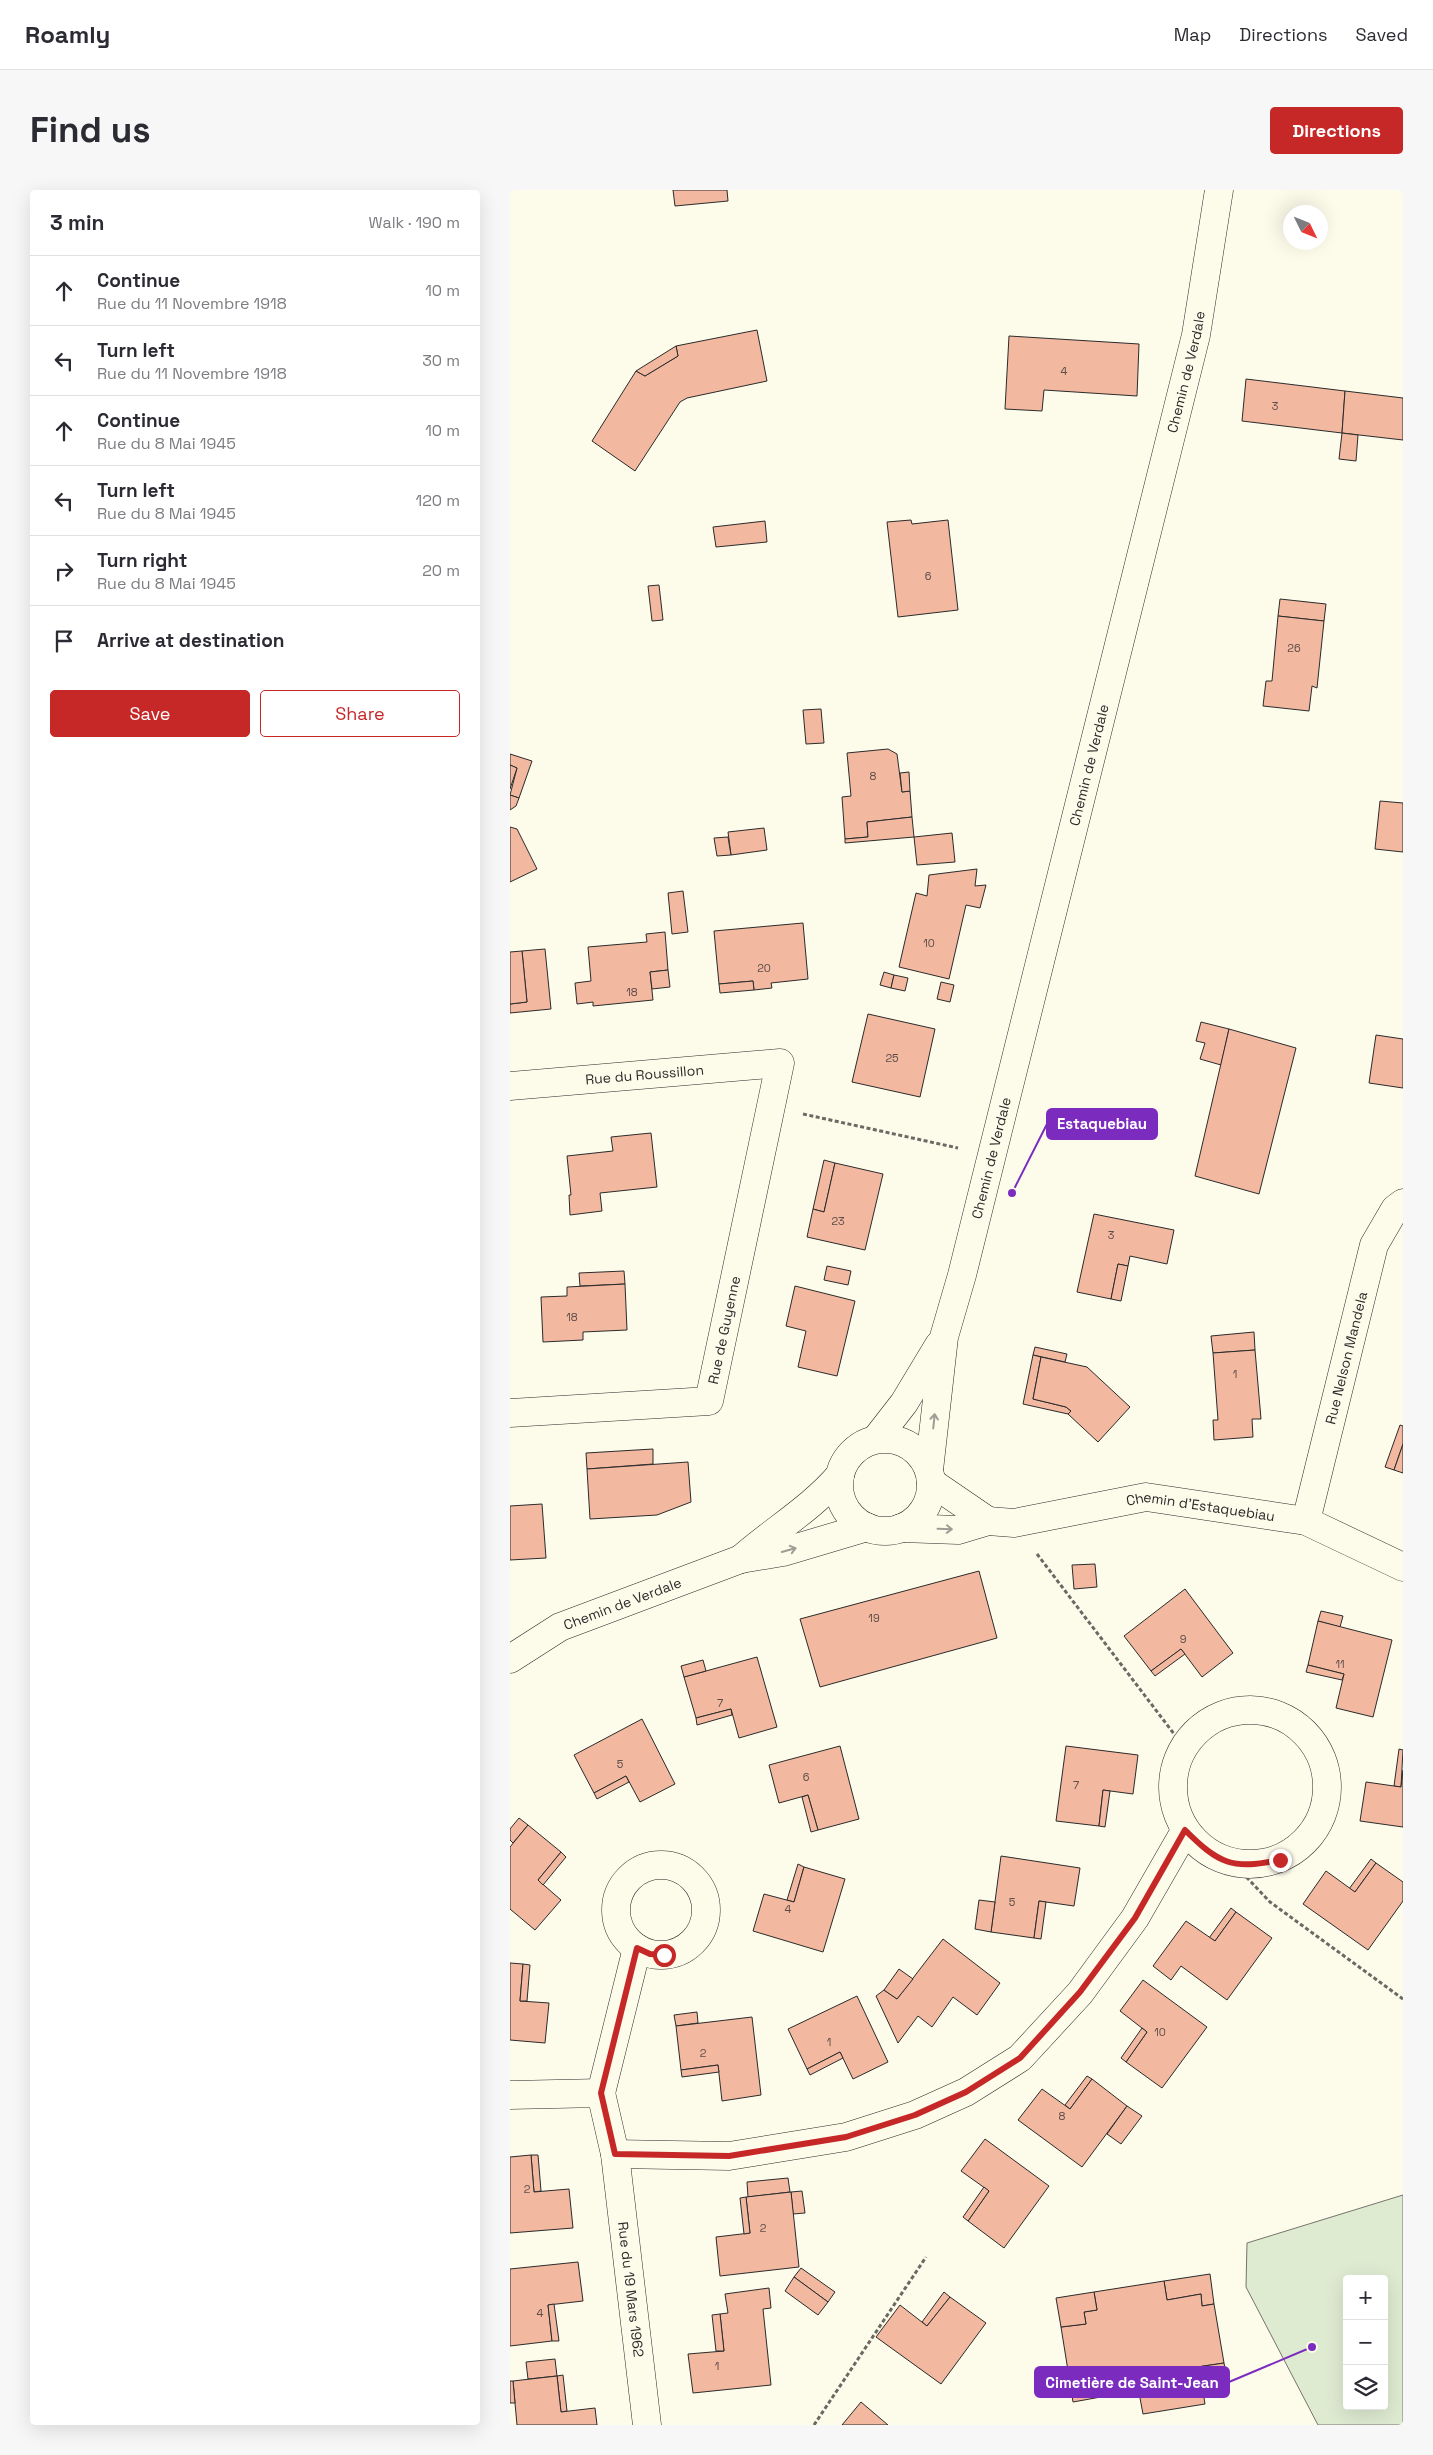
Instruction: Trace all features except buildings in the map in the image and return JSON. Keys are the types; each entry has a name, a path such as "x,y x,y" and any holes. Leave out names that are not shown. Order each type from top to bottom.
{"street":[{"name":"Chemin de Verdale","path":"510,1659 560,1627 741,1559 784,1552 867,1527 884,1530 901,1528 912,1522 927,1504 931,1494 930,1476 944,1337 962,1275 1196,335 1219,190"},
{"name":"Rue du Roussillon","path":"510,1086 780,1063"},
{"name":"Rue de Guyenne","path":"510,1413 709,1401 780,1063"},
{"name":"Rue Nelson Mandela","path":"1306,1521 1374,1245 1395,1209 1403,1203"},
{"name":"Chemin de Verdale","path":"741,1559 771,1532 822,1496 840,1475 844,1465 856,1448 876,1439 904,1403 944,1337"},
{"path":"876,1439 887,1438 908,1445 920,1455 930,1476 1001,1522"},
{"path":"840,1475 839,1486 844,1506 850,1515 867,1527"},
{"name":"Chemin d'Estaquebiau","path":"901,1528 958,1530 1146,1497 1306,1521 1403,1567"},
{"path":"1251,1710 1285,1717 1300,1727 1317,1747 1324,1762 1328,1788 1323,1816 1309,1838 1280,1860 1253,1865 1233,1863 1208,1853 1185,1830 1174,1804 1174,1772 1184,1747 1198,1730 1220,1716 1251,1710"},
{"path":"615,2154 729,2156 846,2137 915,2115 966,2092 1020,2058 1080,1992 1135,1918 1185,1830"},
{"path":"510,2095 601,2093 637,1948"},
{"name":"Rue du 19 Mars 1962","path":"601,2093 615,2154 647,2425"}],"path":[{"path":"770,1107 992,1155"},
{"path":"1001,1522 1184,1747"},
{"path":"1233,1863 1270,1902 1403,2000"},
{"path":"814,2425 926,2257"}],"green space":[{"path":"1403,2195 1403,2425 1318,2425 1246,2287 1247,2243"}],"place":[{"name":"Estaquebiau","path":"1012,1193"},
{"name":"Cimetière de Saint-Jean","path":"1312,2347"}],"route":[{"path":"664,1955 650,1954 637,1948 601,2093 615,2154 729,2156 846,2137 915,2115 966,2092 1020,2058 1080,1992 1135,1918 1185,1830 1208,1853 1233,1863 1253,1865 1280,1860"}]}
